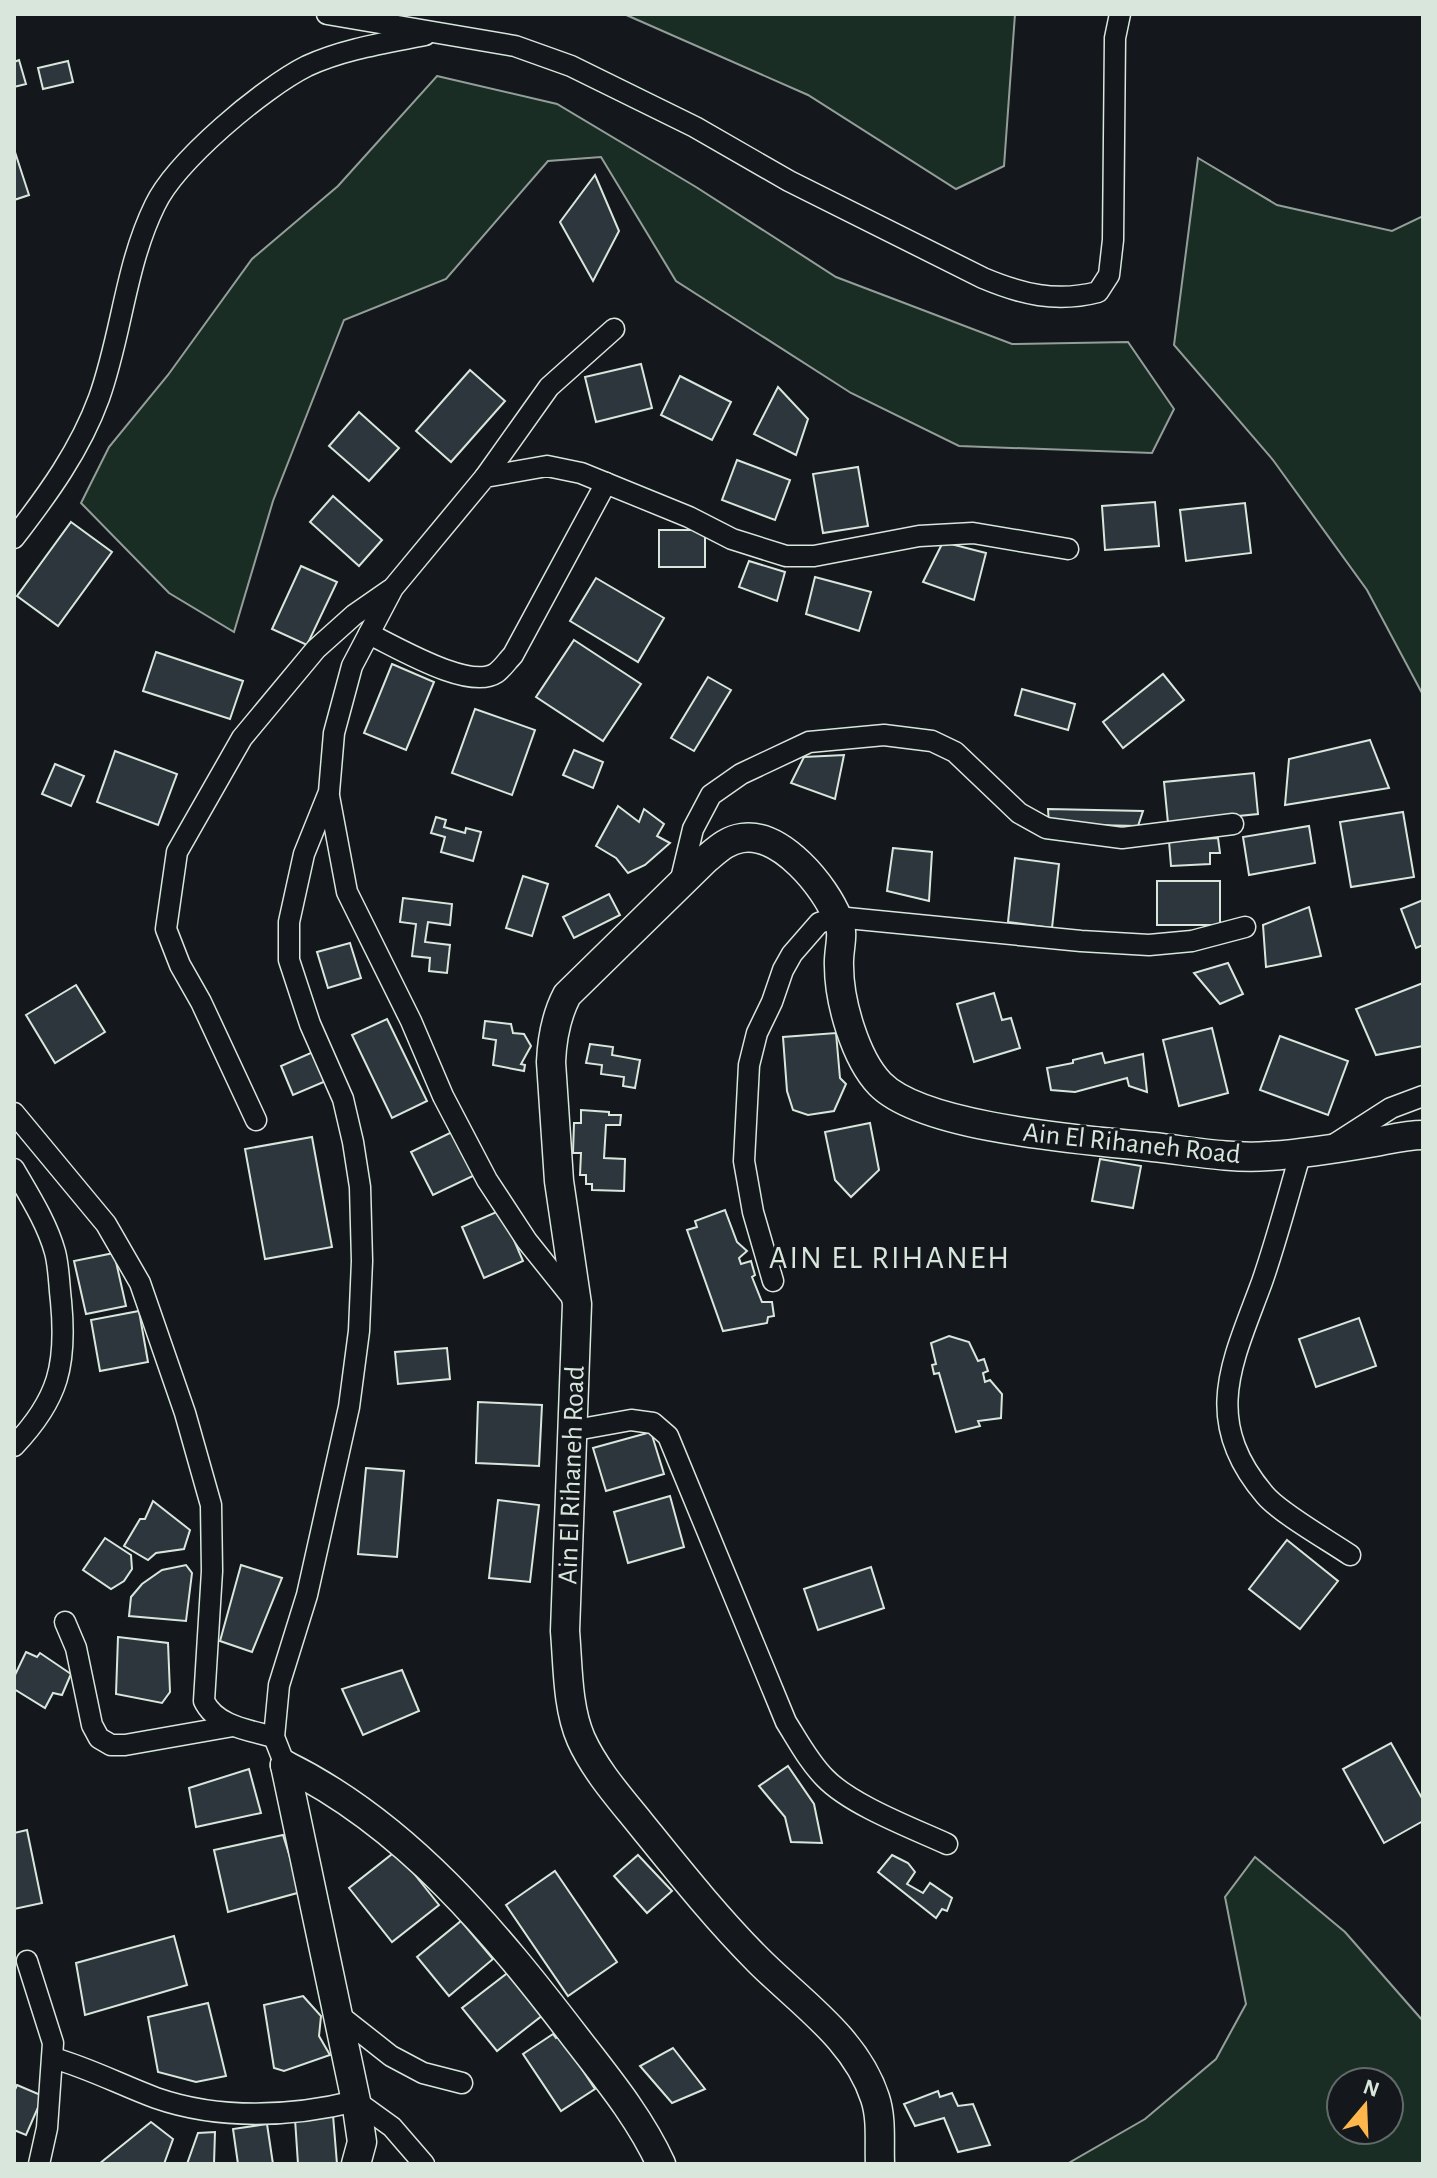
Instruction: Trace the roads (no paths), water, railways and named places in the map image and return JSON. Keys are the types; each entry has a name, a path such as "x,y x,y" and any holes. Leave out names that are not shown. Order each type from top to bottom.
{"street":[{"path":"327,14 515,46 571,66 695,127 789,181 983,278 1015,292 1059,298 1098,292 1109,275 1113,240 1115,38 1120,14"},
{"path":"14,538 53,488 80,442 100,396 133,261 156,202 187,163 227,124 306,67 354,49 436,33"},
{"path":"577,1304 527,1241 487,1180 443,1096 411,1021 347,892 329,792 334,733 352,666 393,588 485,477 549,387 614,329"},
{"path":"485,477 547,466 581,473 689,517 732,539 786,556 814,556 919,536 973,533 1068,549"},
{"path":"369,634 450,672 471,677 494,674 513,655 606,483"},
{"path":"256,1120 201,1002 180,965 166,929 177,852 242,738 316,649 354,615 393,588"},
{"path":"679,887 693,829 711,795 741,774 809,742 884,735 932,741 955,752 1019,813 1046,828 1122,838 1233,824"},
{"path":"329,792 304,854 298,879 289,922 289,960 310,1024 343,1099 353,1142 361,1209 359,1331 349,1407 334,1481 307,1595 279,1685 274,1737 285,1765 356,2101 362,2142 356,2164"},
{"name":"Ain El Rihaneh Road","path":"880,2164 875,2097 843,2044 826,2023 758,1960 679,1872 604,1776 580,1738 569,1682 565,1631 577,1304 559,1181 551,1062 559,1011 567,995 715,851 742,838 762,838 780,847 808,872 838,927 844,1012 868,1066 880,1084 906,1102 946,1116 1005,1128 1265,1157 1423,1135"},
{"path":"773,1281 753,1212 744,1161 749,1065 757,1033 792,954 838,927 1149,945 1192,941 1245,927"},
{"path":"1350,1555 1267,1497 1244,1466 1230,1429 1227,1390 1235,1352 1314,1150 1391,1108 1423,1096"},
{"path":"14,1113 106,1224 140,1283 190,1426 211,1505 212,1571 204,1701 210,1713 233,1726 274,1737"},
{"path":"14,1169 55,1252 64,1333 63,1357 56,1386 14,1446"},
{"path":"570,1431 631,1420 653,1423 668,1436 780,1709 804,1751 827,1780 855,1800 947,1844"},
{"path":"65,1622 76,1648 92,1725 99,1738 111,1745 125,1745 233,1726"},
{"path":"285,1765 343,1797 376,1821 443,1881 487,1927 621,2097 661,2164"},
{"path":"27,1961 53,2043 47,2128 39,2164"},
{"path":"339,2015 391,2056 423,2073 462,2083"},
{"path":"53,2058 83,2066 152,2097 209,2112 286,2112 356,2101 392,2127 424,2164"}],"district":[{"name":"AIN EL RIHANEH","path":"890,1257"}]}
